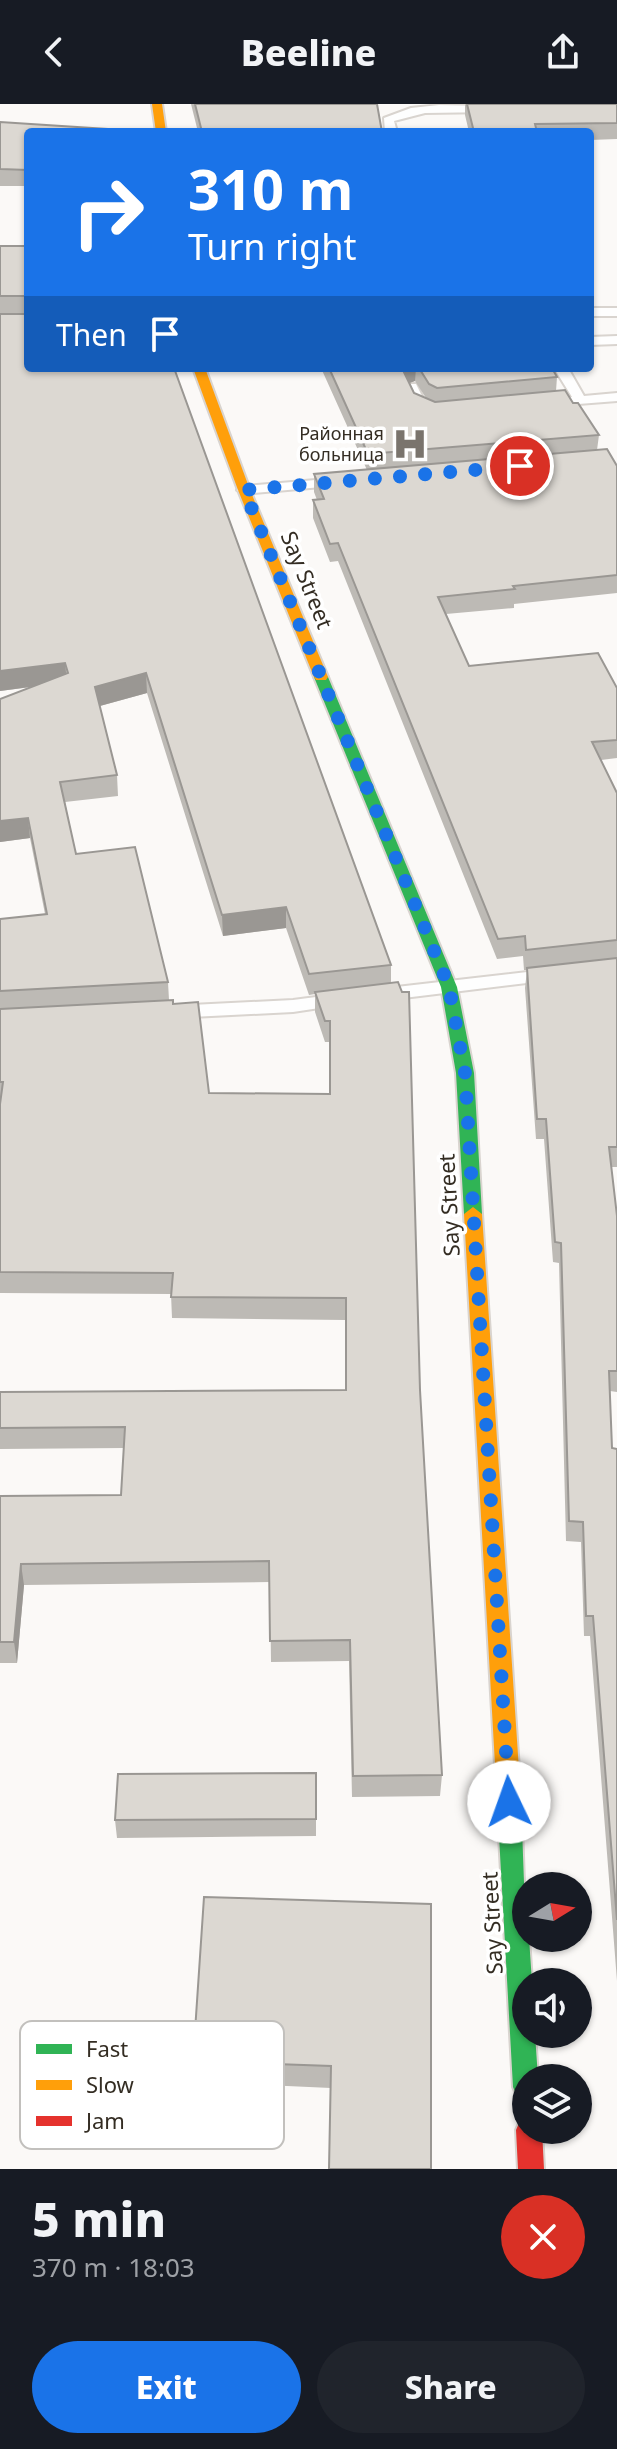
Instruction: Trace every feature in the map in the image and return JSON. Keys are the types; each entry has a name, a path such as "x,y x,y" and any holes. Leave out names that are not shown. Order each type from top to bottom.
{"main road":[{"path":"157,104 160,128"},
{"name":"Say Street","path":"200,372 244,490 449,987 465,1073 525,2064"},
{"path":"530,2144 531,2169"}],"lane":[{"path":"390,128 388,120 396,114 415,110 508,109"},
{"path":"594,312 617,312"},
{"path":"594,341 617,340"},
{"path":"563,372 580,400"},
{"path":"411,387 421,407 434,413 449,413"},
{"path":"537,404 617,397"},
{"path":"244,490 351,481"},
{"path":"154,1013 293,1006 571,973"}],"building":[{"path":"195,104 377,104 381,128 201,128"},
{"path":"467,104 617,104 617,123 473,128"},
{"path":"0,122 92,128 24,128 24,170 0,169"},
{"path":"0,246 24,246 24,296 0,296"},
{"path":"0,314 24,314 24,372 175,372 391,965 309,974 286,907 222,915 146,673 95,687 117,775 60,782 76,854 135,847 168,982 0,991 0,919 47,914 28,818 0,821 0,699 68,673 65,663 0,671"},
{"path":"331,372 404,372 414,393 435,402 565,390 573,403 578,403 599,435 368,454"},
{"path":"422,372 554,372 557,377 437,388 429,384"},
{"path":"607,449 617,466 617,575 438,597 469,666 598,653 617,688 617,740 592,742 617,793 617,940 526,950 525,936 498,939 338,543 330,544 313,500 324,499 314,474"},
{"path":"617,958 617,1147 609,1147 617,1216 617,1371 609,1371 612,1448 617,1449 617,1920 593,1616 586,1616 583,1522 569,1521 561,1243 555,1242 546,1119 537,1119 527,968"},
{"path":"398,982 402,992 409,992 420,1390 442,1775 353,1776 350,1640 270,1641 269,1561 21,1564 14,1642 0,1642 0,1496 121,1495 125,1427 0,1428 0,1392 346,1390 346,1298 171,1297 173,1273 0,1272 0,1104 3,1082 0,1082 0,1009 173,1000 173,1004 198,1002 209,1093 330,1094 330,1021 325,1021 315,992"},
{"path":"316,1773 316,1819 115,1820 118,1774"},
{"path":"204,1897 431,1904 431,2169 329,2169 331,2066 284,2064 284,2021 196,2021"}],"traffic: fast":[{"path":"321,677 449,987 465,1073 473,1214"},
{"path":"509,1800 525,2064"}],"traffic: slow":[{"path":"157,104 160,128"},
{"path":"200,372 244,490 321,677"},
{"path":"473,1214 509,1800"}],"traffic: jam":[{"path":"530,2144 531,2169"}],"place":[{"name":"Районная больница","path":"410,444"}],"route":[{"path":"509,1802 465,1073 449,987 244,490 520,466"}]}
